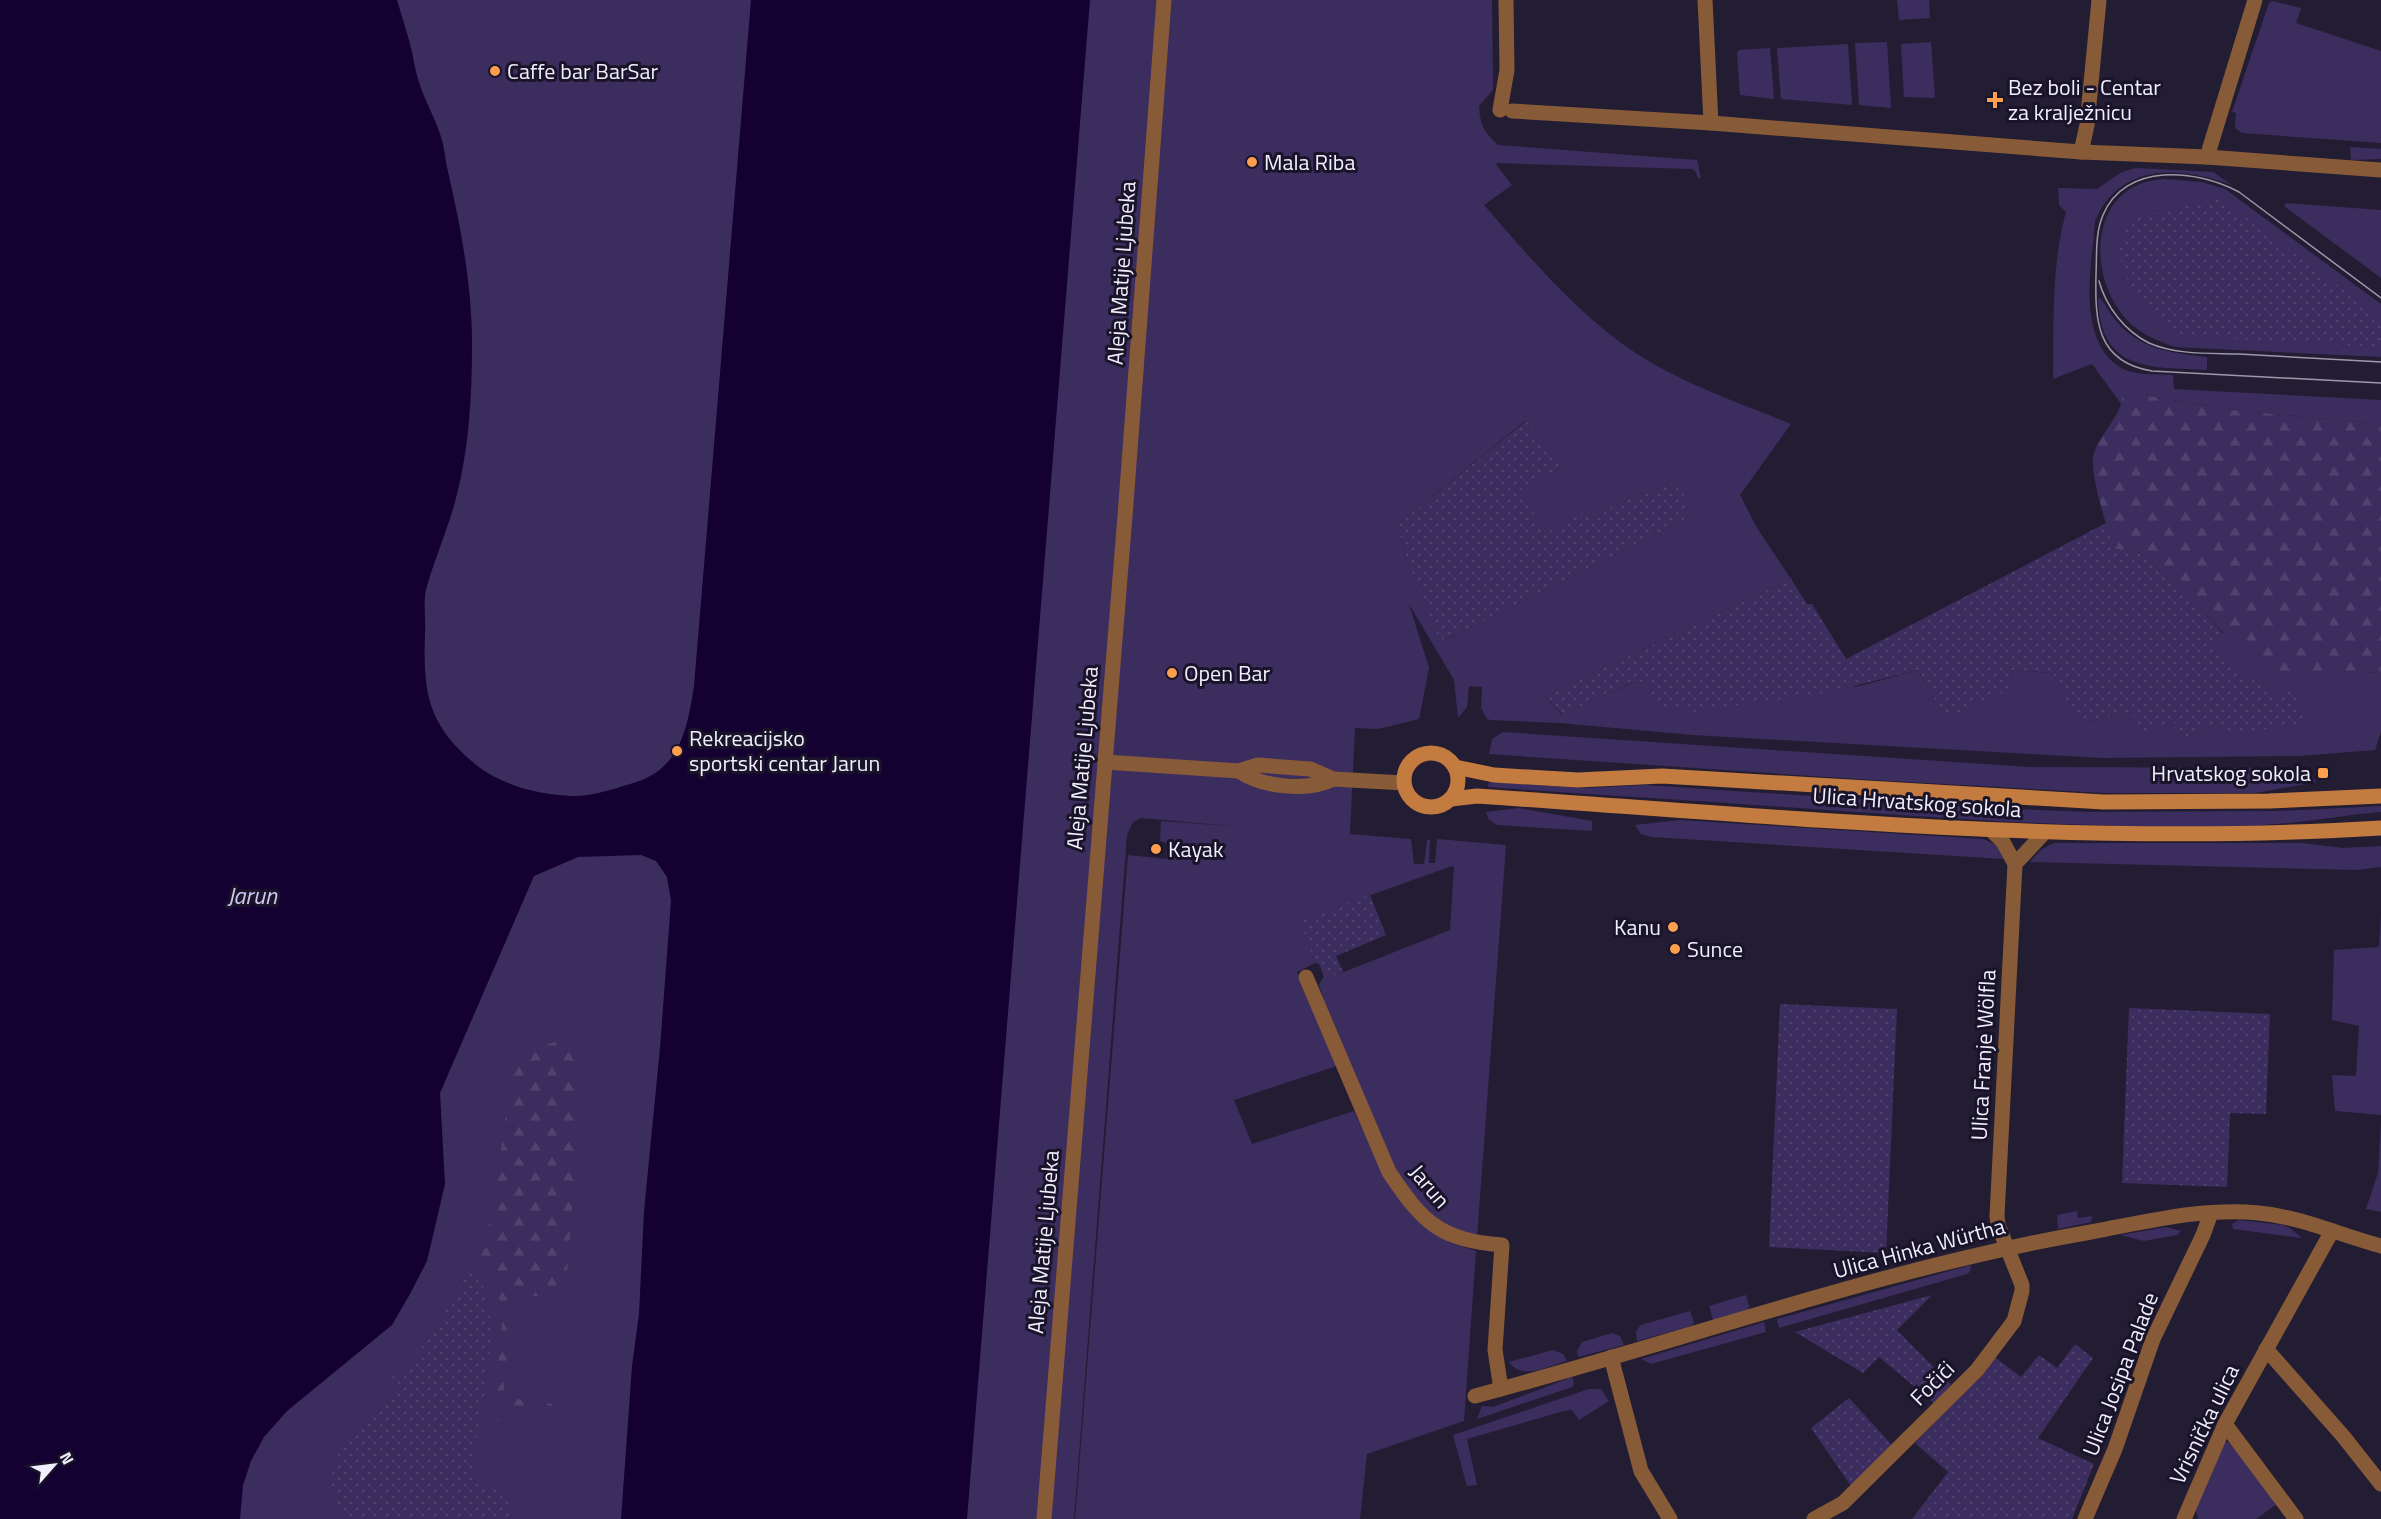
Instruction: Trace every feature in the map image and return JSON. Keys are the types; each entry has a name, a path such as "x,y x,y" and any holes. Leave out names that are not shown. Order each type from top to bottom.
{"street":[{"name":"Aleja Matije Ljubeka","path":"1044,1519 1164,0"},
{"path":"1506,0 1506,110 1711,123 2081,152 2207,157 2381,170"},
{"path":"1705,0 1711,123"},
{"path":"2081,152 2087,125 2099,0"},
{"path":"2207,157 2255,0"},
{"path":"1436,753 1444,755 1455,767 1458,783 1451,799 1438,806 1423,806 1410,797 1404,783 1407,766 1419,755 1436,753"},
{"path":"1105,762 1239,771 1258,765 1310,770 1333,779 1404,783"},
{"name":"Ulica Hrvatskog sokola","path":"1455,767 1494,775 1578,780 1662,776 2104,802 2269,801 2381,795"},
{"name":"Ulica Hrvatskog sokola","path":"1451,799 1477,796 2044,832 2202,835 2310,833 2381,828"},
{"path":"1991,830 2003,842 2015,864 2044,832"},
{"name":"Ulica Franje Wölfla","path":"2007,1247 1998,1225 1997,1216 2015,864"},
{"name":"Jarun","path":"1306,977 1389,1172 1404,1194 1421,1215 1441,1231 1474,1243 1502,1245 1495,1350 1501,1389"},
{"name":"Ulica Hinka Würtha","path":"1475,1396 2007,1247 2211,1213 2260,1213 2296,1220 2381,1246"},
{"name":"Ulica Josipa Palade","path":"2085,1519 2115,1449 2153,1339 2204,1235 2211,1213"},
{"name":"Vrisnička ulica","path":"2185,1517 2225,1424 2332,1231"},
{"name":"Fočići","path":"1814,1519 1843,1503 1977,1370 2014,1321 2022,1285 2007,1247"},
{"name":"Vrisnička ulica","path":"2266,1349 2343,1436 2381,1484"},
{"path":"1611,1357 1641,1471 1670,1519"},
{"path":"2225,1424 2296,1519"}],"green space":[{"name":"Rekreacijsko sportski centar Jarun","path":"0,0 1492,0 1493,90 1479,106 1484,128 1498,145 1697,160 1701,178 1698,178 1692,169 1495,163 1512,185 1484,205 1556,285 1615,339 1674,375 1791,424 1740,495 1757,528 1791,579 1545,696 1562,715 1633,682 1647,683 1683,706 1860,686 1918,670 1941,710 2012,683 2011,670 2053,673 2071,711 2077,711 2082,723 2131,712 2173,720 2185,738 2217,723 2225,734 2293,688 2276,698 2254,672 2248,678 2210,642 2222,632 2264,664 2313,675 2381,672 2381,732 2375,750 2299,756 2101,758 1693,735 1559,723 1491,720 1487,719 1481,708 1482,687 1469,686 1467,707 1458,718 1454,680 1409,604 1429,668 1419,719 1378,729 1355,728 1350,834 1411,839 1414,864 1424,864 1427,840 1430,840 1429,863 1435,863 1437,839 1506,845 1477,1238 1449,1228 1427,1211 1399,1178 1319,985 1321,981 1450,930 1454,867 1301,920 1315,963 1297,972 1337,1066 1234,1100 1252,1144 1354,1111 1385,1174 1438,1235 1451,1243 1476,1251 1464,1421 1367,1454 1360,1519 1075,1519 1128,855 1166,859 1167,843 1160,841 1161,821 1242,827 1141,818 1133,822 1127,835 1074,1519 0,1519","holes":["1525,421 1563,467 1520,488 1544,534 1589,510 1592,514 1677,481 1689,517 1441,641 1404,552 1398,524"]},
{"path":"1897,0 1929,0 1930,18 1899,20"},
{"path":"2272,1 2301,8 2296,23 2381,51 2381,143 2242,133 2235,128 2236,113 2232,112 2269,3"},
{"path":"1887,42 1891,108 1859,105 1855,43"},
{"path":"1931,42 1935,98 1904,97 1901,44"},
{"path":"1848,44 1852,105 1781,99 1777,48"},
{"path":"1770,48 1774,99 1740,95 1737,53 1739,50"},
{"path":"2350,147 2381,149 2381,159 2351,160"},
{"path":"2136,168 2213,172 2232,185 2193,174 2173,172 2154,174 2136,179 2120,188 2106,202 2095,221 2090,278 2091,319 2096,337 2105,353 2118,366 2130,371 2173,375 2174,389 2381,400 2381,424 2232,410 2149,396 2135,390 2122,405 2092,364 2053,379 2056,274 2066,212 2059,205 2058,188 2097,189 2122,172"},
{"path":"2164,179 2202,182 2225,189 2381,304 2381,357 2175,347 2132,325 2113,301 2105,280 2100,257 2102,234 2108,214 2121,196 2139,184"},
{"path":"2216,199 2243,215 2381,318 2381,347 2184,336 2157,318 2132,293 2119,254 2126,221"},
{"path":"2286,203 2381,210 2381,278 2284,206"},
{"path":"2100,298 2116,321 2136,338 2169,351 2207,357 2207,370 2148,365 2132,361 2119,353 2108,340 2101,323 2098,299"},
{"path":"2135,390 2149,396 2232,410 2381,424 2381,672 2311,676 2274,669 2260,662 2234,642 2143,556 2136,551 2114,549 2096,486 2094,453 2119,410 2123,394"},
{"path":"1526,421 1563,467 1521,488 1544,534 1589,509 1592,514 1677,481 1687,503 1689,517 1477,625 1440,641 1404,552 1398,524"},
{"path":"2106,523 2114,549 2136,551 2143,556 2189,597 2222,632 2211,642 2247,677 2254,672 2276,698 2292,688 2307,724 2225,734 2217,723 2185,738 2173,720 2144,734 2131,712 2082,723 2077,712 2071,712 2053,673 2011,670 2012,683 2008,690 1951,716 1941,710 1918,670 1830,692 1685,713 1682,706 1656,711 1647,683 1632,682 1563,715 1545,696 1791,579 1807,604 1812,604 1846,659"},
{"path":"1503,732 2029,767 2304,768 2309,770 2316,782 2255,793 2104,793 1489,754 1492,739"},
{"path":"1489,782 1587,788 1645,785 1991,808 2091,812 2279,811 2381,806 2381,812 2264,825 2111,826 1958,819 1488,787"},
{"path":"1519,808 1592,821 1592,831 1497,825 1489,820 1486,812"},
{"path":"1680,820 1983,839 1996,845 2004,859 1652,837 1641,834 1635,825"},
{"path":"2054,843 2302,843 2343,848 2381,846 2381,867 2357,870 2030,862 2042,849"},
{"path":"1370,895 1386,935 1336,956 1343,972 1321,981 1324,976 1319,964 1315,963 1300,920"},
{"path":"2381,915 2381,1115 2335,1111 2332,1075 2356,1076 2359,1026 2332,1020 2334,950 2379,947"},
{"path":"1780,1004 1897,1009 1886,1253 1769,1247"},
{"path":"2129,1008 2270,1014 2266,1114 2230,1113 2227,1187 2122,1183"},
{"path":"574,1036 577,1039 576,1159 565,1299 514,1294 503,1397 553,1404 550,1413 500,1407 498,1426 492,1426 502,1324 498,1288 478,1250 487,1232 493,1210 511,1075 517,1054"},
{"path":"2381,1122 2381,1212 2366,1209 2378,1173"},
{"path":"2077,1211 2078,1218 2092,1216 2091,1222 2058,1229 2057,1215"},
{"path":"2239,1220 2283,1225 2302,1238 2233,1229 2232,1224"},
{"path":"2166,1227 2181,1231 2177,1235 2144,1241 2121,1235"},
{"path":"473,1265 484,1291 489,1317 490,1345 473,1483 512,1493 509,1519 344,1519 332,1492 337,1458 344,1445 364,1421 399,1391 389,1380 412,1361 431,1335"},
{"path":"1971,1265 1970,1272 1967,1274 1779,1328 1777,1319"},
{"path":"1746,1295 1748,1310 1713,1320 1709,1306"},
{"path":"1932,1295 1897,1330 1951,1385 1934,1403 1879,1357 1863,1373 1795,1332"},
{"path":"1690,1311 1694,1323 1691,1326 1637,1341 1636,1331 1641,1325"},
{"path":"1764,1322 1766,1332 1651,1364 1641,1359"},
{"path":"1612,1333 1620,1336 1624,1345 1578,1357 1577,1351 1582,1342"},
{"path":"2075,1344 2093,1358 2038,1438 2094,1464 2072,1519 1912,1519 1948,1472 1915,1443 1996,1358 2021,1377 2039,1355 2057,1368"},
{"path":"1553,1350 1563,1354 1567,1361 1544,1369 1528,1371 1514,1368 1509,1362"},
{"path":"1572,1377 1574,1384 1572,1387 1477,1419 1482,1406 1493,1407"},
{"path":"1589,1389 1601,1389 1609,1401 1579,1420 1572,1410 1564,1411 1467,1439 1477,1485 1467,1486 1453,1435"},
{"path":"1849,1398 1893,1446 1851,1486 1811,1428"},
{"path":"2224,1441 2234,1448 2277,1504 2256,1519 2198,1519 2195,1504"}],"water":[{"name":"Jarun","path":"0,0 397,0 418,79 443,144 465,257 472,322 470,403 464,463 455,502 425,595 427,690 431,706 447,735 459,749 485,771 521,788 546,794 579,796 630,784 647,778 660,769 678,747 688,718 694,686 751,0 1090,0 967,1519 621,1519 632,1366 639,1314 644,1211 671,901 667,877 656,861 641,855 578,857 534,876 440,1093 445,1184 427,1261 392,1325 287,1411 264,1437 251,1461 243,1485 240,1519 0,1519"}],"tram line":[{"path":"2381,298 2239,192 2203,178 2183,175 2145,178 2128,186 2113,198 2100,222 2097,244 2096,307 2103,336 2109,348 2119,359 2152,371 2381,383"},
{"path":"2099,281 2106,300 2124,325 2140,338 2159,347 2193,353 2381,362"}],"place":[{"name":"Caffe bar BarSar","path":"495,71"},
{"name":"Bez boli - Centar za kralježnicu","path":"1995,100"},
{"name":"Mala Riba","path":"1252,162"},
{"name":"Open Bar","path":"1172,673"},
{"name":"Rekreacijsko sportski centar Jarun","path":"677,751"},
{"name":"Hrvatskog sokola","path":"2323,773"},
{"name":"Kayak","path":"1156,849"},
{"name":"Kanu","path":"1673,927"},
{"name":"Sunce","path":"1675,949"}]}
